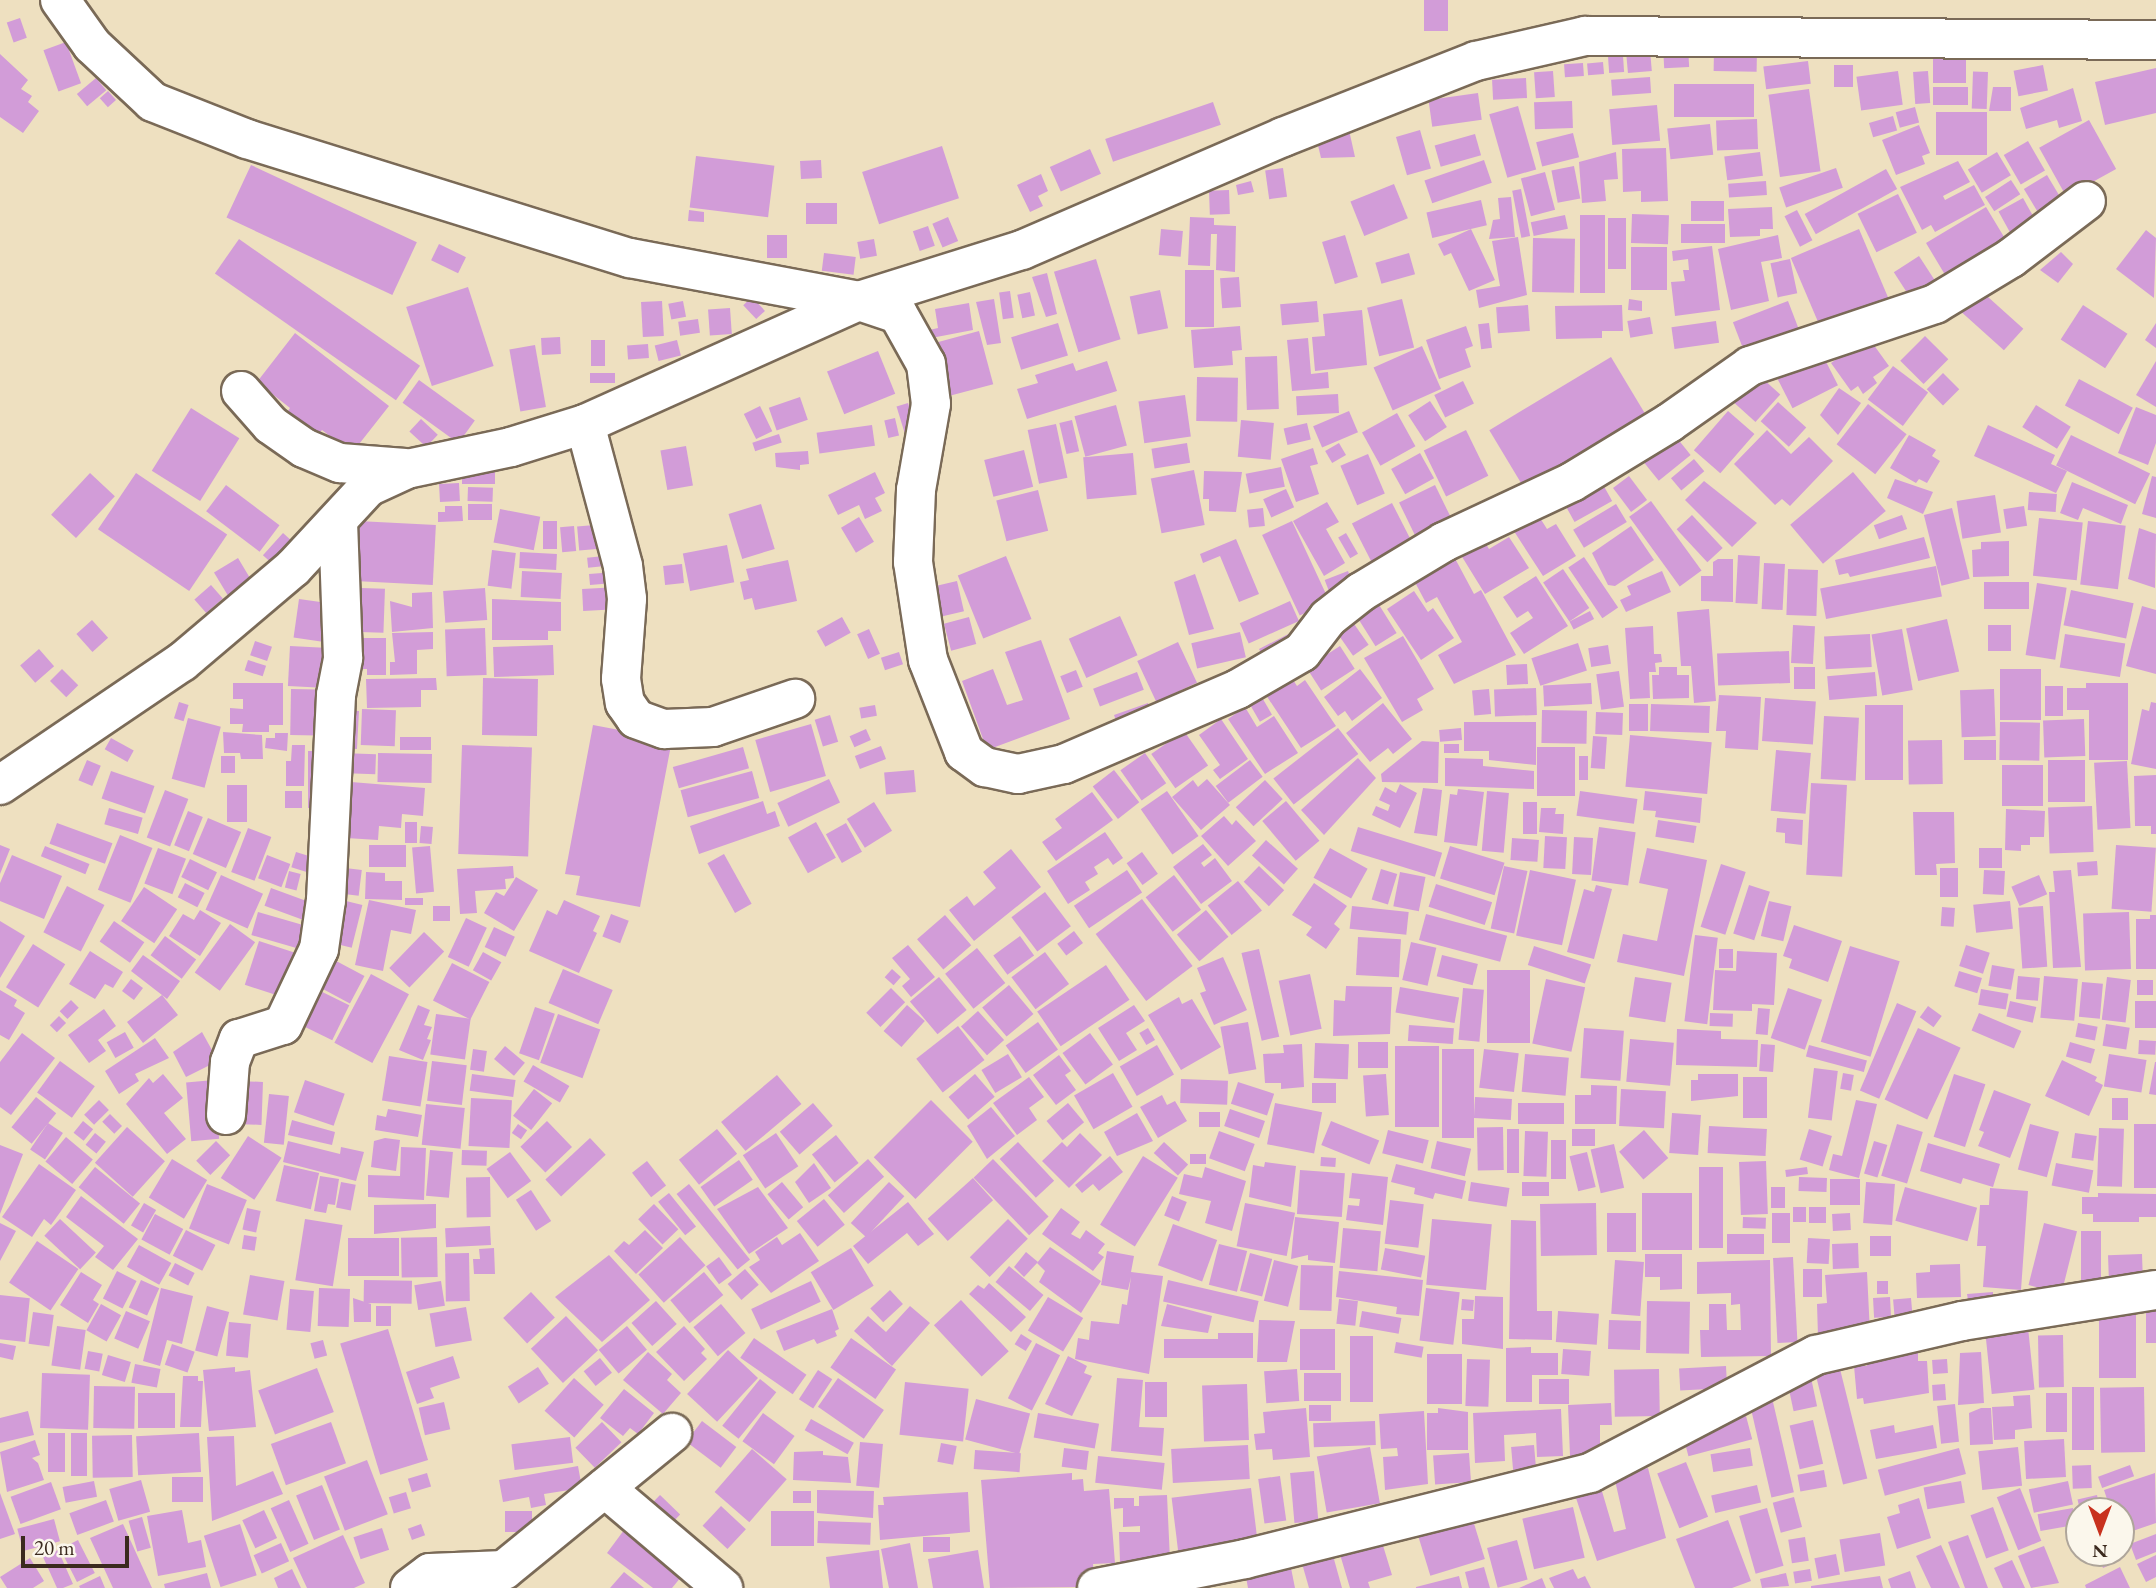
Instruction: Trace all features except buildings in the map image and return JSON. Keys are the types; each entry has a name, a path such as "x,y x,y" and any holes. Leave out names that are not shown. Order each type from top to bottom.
{"street":[{"path":"60,0 92,46 153,102 247,139 630,258 859,301 898,314 926,364 931,404 916,490 913,562 928,660 964,752 985,767 1018,774 1064,764 1238,689 1303,652 1328,618 1361,592 1444,542 1572,482 1670,423 1750,366 1935,304 2011,258 2086,201"},
{"path":"0,785 182,662 293,568 369,487 407,469 511,447 585,424 859,301 1022,250 1258,148 1476,61 1585,36 2156,40"},
{"path":"240,391 271,425 304,448 340,463 407,469"},
{"path":"585,424 623,566 627,599 621,679 625,703 636,719 664,729 713,727 795,699"},
{"path":"226,1115 230,1062 239,1038 283,1025 319,949 326,900 336,695 343,658 338,522"},
{"path":"1097,1588 1245,1559 1590,1473 1816,1355 1962,1321 2156,1290"},
{"path":"410,1588 430,1573 504,1570 672,1433"},
{"path":"604,1488 723,1588"}]}
